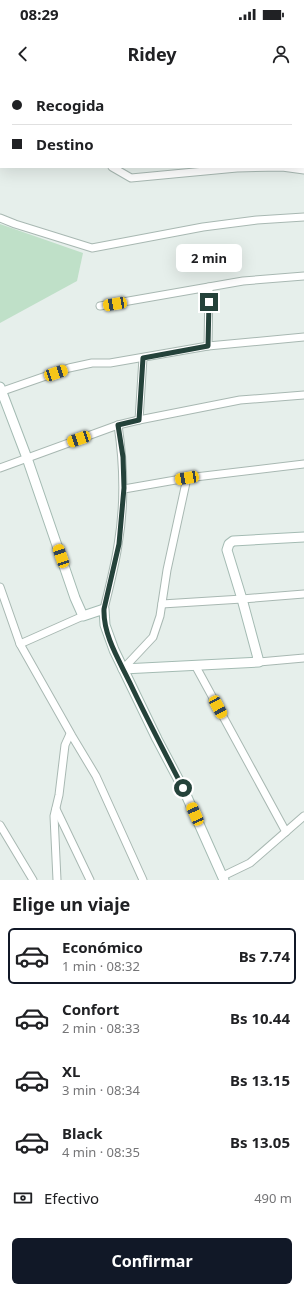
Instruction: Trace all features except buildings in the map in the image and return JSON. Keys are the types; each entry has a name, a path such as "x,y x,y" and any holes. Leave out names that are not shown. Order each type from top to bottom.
{"street":[{"path":"114,168 131,178 237,168"},
{"path":"289,168 304,170"},
{"path":"0,218 92,248 203,227 257,220 304,217"},
{"path":"100,306 243,281 304,276"},
{"path":"208,346 209,287"},
{"path":"83,616 75,598 27,458 1,390 69,368 92,363 110,363 208,346 304,337"},
{"path":"139,420 143,358"},
{"path":"0,468 118,425 240,400 304,395"},
{"path":"118,425 123,457 124,488 119,544 104,609 105,625 114,650 157,739 183,788 224,878 250,863 304,816"},
{"path":"124,488 187,478 304,464"},
{"path":"123,668 153,637 160,616 167,570 187,478"},
{"path":"259,662 227,550 229,544 233,541 304,537"},
{"path":"0,587 20,644 70,734 96,776 143,880"},
{"path":"162,604 304,594"},
{"path":"20,644 83,616 104,609"},
{"path":"123,668 259,662 304,658"},
{"path":"195,665 286,832"},
{"path":"57,880 54,822 66,745 70,734"},
{"path":"56,809 90,880"},
{"path":"0,825 33,880"}],"green space":[{"path":"0,224 83,253 77,281 0,323"}],"route":[{"path":"183,788 157,739 114,650 105,625 104,609 119,544 124,488 123,457 118,425 139,420 143,358 208,346 209,302"}]}
